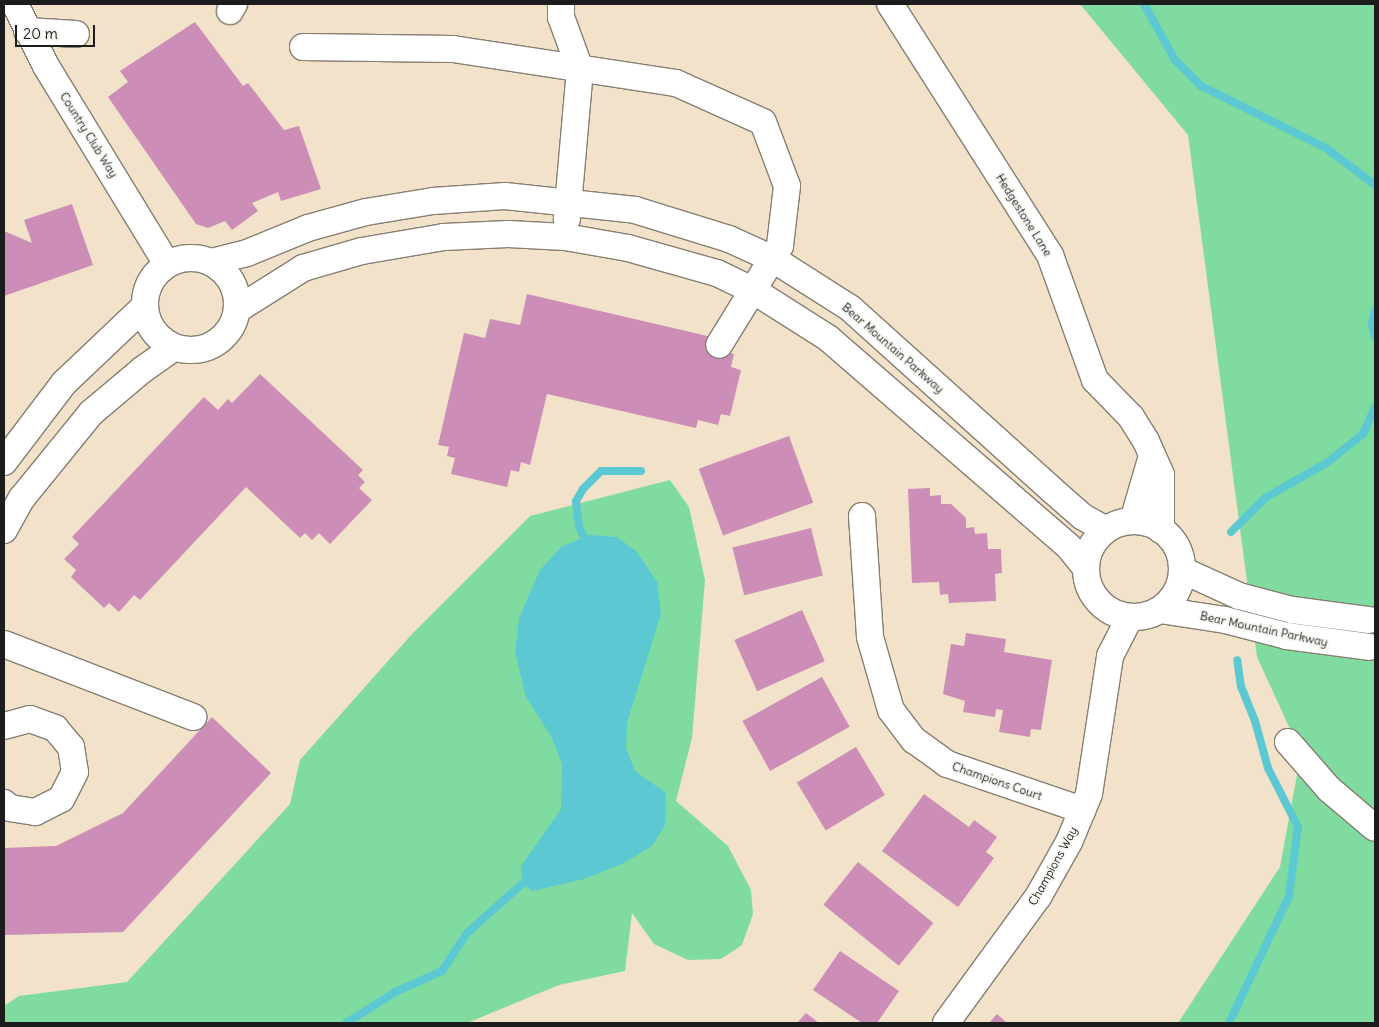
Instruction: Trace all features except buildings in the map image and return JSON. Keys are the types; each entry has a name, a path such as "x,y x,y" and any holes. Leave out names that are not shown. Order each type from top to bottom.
{"street":[{"name":"Country Club Way","path":"15,4 27,31 167,264"},
{"path":"561,4 560,17 580,69 565,237"},
{"name":"Hedgestone Lane","path":"890,4 1050,256 1088,366 1095,380 1131,417 1146,441 1151,459 1161,475 1161,530"},
{"path":"27,31 76,34"},
{"path":"303,47 453,49 676,83 763,122 787,186 780,246 719,345"},
{"name":"Bear Mountain Parkway","path":"211,262 246,253 308,228 366,212 424,202 505,196 568,201 635,210 729,239 773,259 850,308 1083,517 1106,530"},
{"path":"238,309 303,268 362,251 444,237 508,234 565,237 628,248 716,273 754,291 828,338 1069,547 1085,567 1092,594 1101,606 1115,614 1130,618 1146,616 1160,610 1176,592 1182,570 1180,554 1172,540 1161,530 1133,521 1106,530 1096,540 1085,567"},
{"path":"197,258 211,262 226,273 236,290 238,309 231,329 215,344 195,351 174,348 159,338 149,324 144,307 150,283 167,264 197,258"},
{"path":"4,462 64,383 144,307"},
{"path":"4,530 22,498 91,413 142,370 174,348"},
{"path":"1133,521 1151,459"},
{"name":"Champions Court","path":"862,516 870,637 891,710 914,740 947,764 1082,810"},
{"name":"Bear Mountain Parkway","path":"1182,570 1239,596 1292,610 1369,620"},
{"name":"Champions Way","path":"946,1023 1038,897 1069,842 1082,810 1097,756 1110,656 1101,606"},
{"name":"Bear Mountain Parkway","path":"1160,610 1225,620 1287,636 1369,647"},
{"name":"Champions Way","path":"1110,656 1130,618"},
{"path":"4,644 193,717"},
{"path":"4,726 30,719 55,728 71,747 74,772 61,799 36,812 10,808 4,804"},
{"path":"1288,742 1329,789 1375,828"}],"green space":[{"path":"1080,4 1375,4 1375,1023 1178,1023 1280,867 1301,753 1257,657 1188,135"},
{"path":"670,480 689,507 705,580 692,738 676,801 728,846 751,890 753,914 742,945 721,959 688,960 654,944 632,913 625,971 559,985 467,1023 4,1023 4,1006 19,996 127,982 290,804 300,760 412,634 530,516"}],"water":[{"path":"590,535 617,537 637,552 657,582 661,614 627,723 626,748 635,771 666,793 665,825 652,846 624,863 584,879 532,891 522,884 521,866 561,809 562,764 552,738 526,697 515,652 519,618 540,570 561,547"}],"waterway":[{"path":"1144,4 1175,60 1201,86 1326,148 1375,185"},
{"path":"1375,310 1372,324 1375,337"},
{"path":"1231,532 1265,498 1328,462 1363,434 1375,407"},
{"path":"584,538 579,526 576,501 583,489 601,471 641,471"},
{"path":"1229,1023 1289,896 1298,827 1268,768 1255,721 1241,687 1237,660"},
{"path":"346,1023 395,992 442,971 467,933 522,884"}]}
